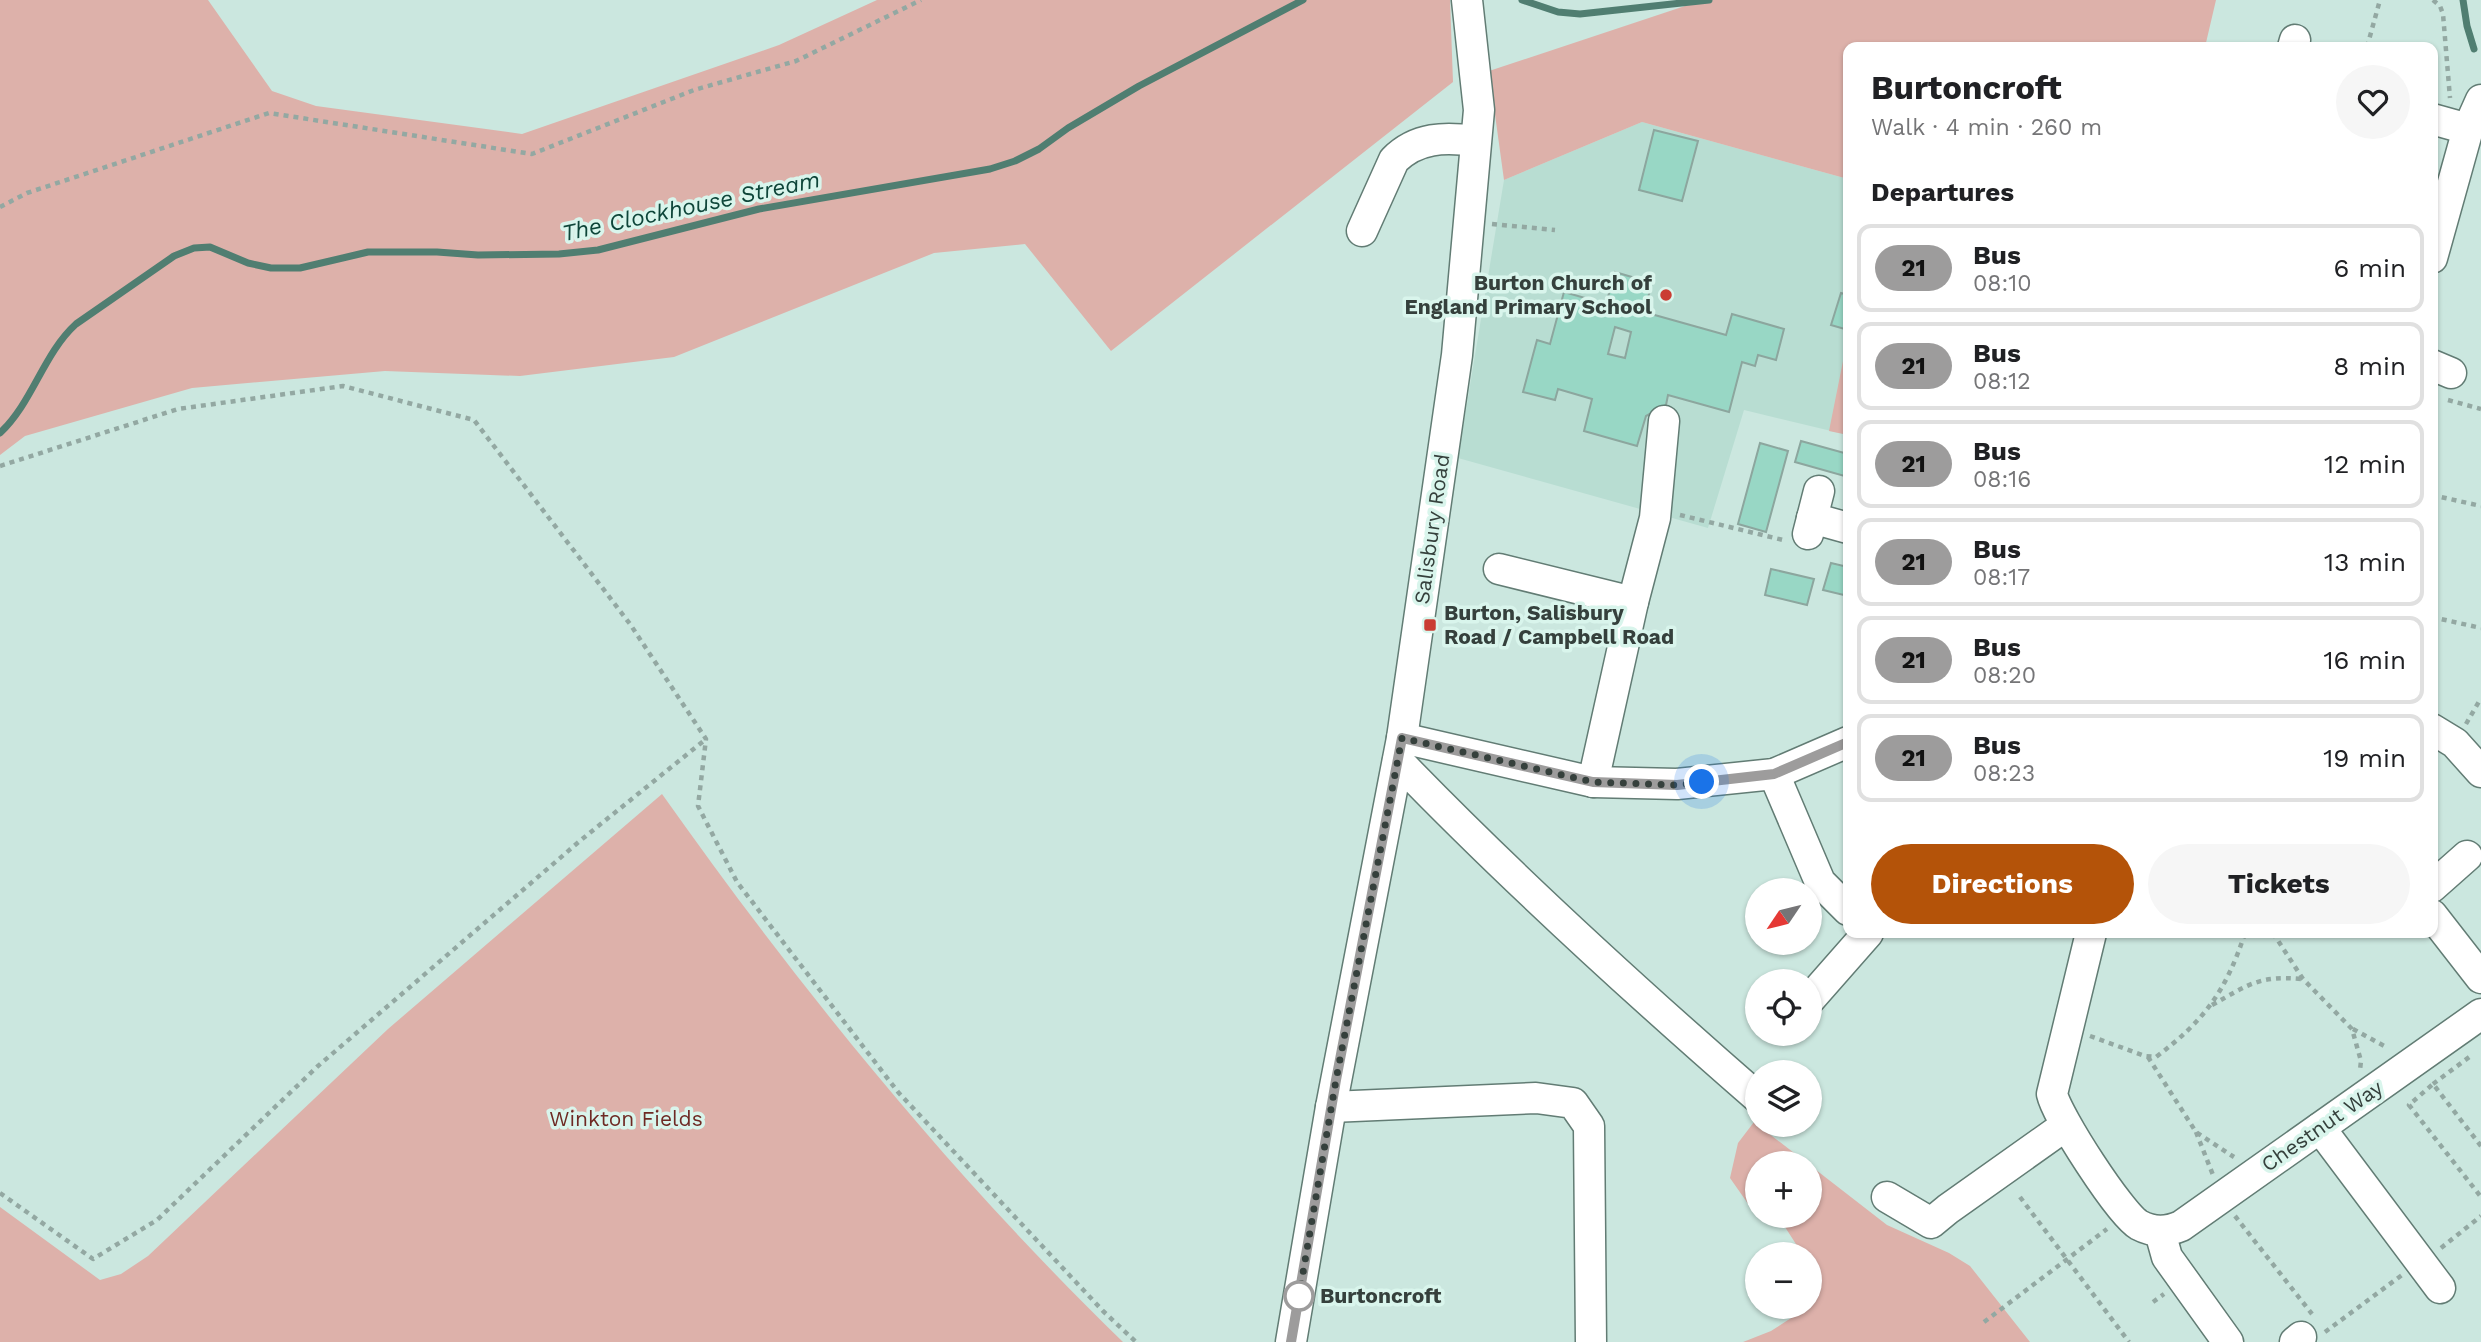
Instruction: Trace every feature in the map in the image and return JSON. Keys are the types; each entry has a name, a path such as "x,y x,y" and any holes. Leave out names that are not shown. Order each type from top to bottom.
{"street":[{"name":"Salisbury Road","path":"1291,1342 1331,1107 1400,749 1457,355 1479,110 1467,0"},
{"path":"2438,213 2450,124 2481,100"},
{"path":"1362,231 1390,169 1401,153 1408,148 1446,137 1475,141"},
{"path":"1593,782 1633,602 1656,514 1664,421"},
{"path":"1813,514 1843,526"},
{"path":"1499,569 1633,602"},
{"path":"2438,733 2455,743 2481,772"},
{"path":"1400,749 1593,782 1677,785 1774,774 1843,744"},
{"path":"1400,749 1503,868 1646,1000 1745,1087"},
{"path":"1774,774 1820,882 1843,905"},
{"path":"2438,882 2467,856"},
{"path":"2438,923 2481,978"},
{"path":"1822,985 1864,938"},
{"path":"2090,938 2052,1094 2055,1106 2065,1126 2122,1208 2137,1224 2160,1231 2167,1257 2228,1342"},
{"name":"Chestnut Way","path":"2160,1231 2181,1226 2481,1014"},
{"path":"1331,1107 1536,1098 1573,1103 1589,1126 1591,1342"},
{"path":"1887,1197 1931,1223 2065,1126"},
{"path":"2320,1128 2440,1288"}],"path":[{"path":"0,208 27,193 269,113 532,154 694,90 796,61 921,0"},
{"path":"2368,42 2380,0"},
{"path":"2433,0 2443,13 2451,100 2450,124"},
{"path":"1467,222 1555,230"},
{"path":"2443,379 2481,409"},
{"path":"0,466 178,409 343,386 474,420 631,624 706,738 698,806 737,882 898,1092 1102,1311 1136,1342"},
{"path":"2438,496 2481,506"},
{"path":"1656,514 1785,541 1813,514"},
{"path":"2438,618 2481,628"},
{"path":"0,1193 93,1259 157,1220 318,1066 581,840 706,738"},
{"path":"2069,1028 2156,1057 2212,1005 2233,969 2243,938"},
{"path":"2276,938 2303,979 2352,1029 2390,1049 2400,1049 2421,1056"},
{"path":"2212,1005 2258,980 2282,977 2303,979"},
{"path":"2352,1029 2361,1061 2360,1100"},
{"path":"2481,1048 2409,1105 2481,1197"},
{"path":"2148,1056 2196,1132 2217,1186 2231,1211 2326,1333 2481,1216"},
{"path":"2433,1084 2481,1146"},
{"path":"2196,1132 2259,1171"},
{"path":"2020,1197 2129,1342"},
{"path":"1984,1322 2102,1234"}],"shaded area":[{"name":"Burton Church of England Primary School","path":"1642,122 1843,178 1843,434 1744,410 1708,528 1458,458 1504,180"}],"green space":[{"path":"0,0 208,0 272,91 316,106 522,134 779,45 877,0 1450,0 1453,82 1111,351 1025,244 934,253 674,357 520,376 385,371 192,388 25,436 0,455"},
{"path":"1703,0 2216,0 2206,42 1843,42 1843,178 1642,122 1504,180 1489,71"},
{"path":"1843,361 1843,434 1829,431"},
{"name":"Winkton Fields","path":"662,794 714,867 823,1009 938,1147 1059,1279 1123,1342 0,1342 0,1207 100,1280 121,1274 148,1256 388,1029"},
{"path":"1745,1134 1745,1137 1773,1137 1791,1151 1745,1151 1745,1199 1730,1178 1738,1143"},
{"path":"1822,1174 1887,1225 1949,1253 1970,1266 2030,1342 1743,1342 1771,1331 1790,1319 1822,1319 1822,1242 1795,1242 1786,1228 1822,1228"}],"building":[{"path":"1654,130 1698,141 1682,201 1639,190"},
{"path":"1615,272 1652,283 1644,312 1726,335 1732,314 1784,329 1776,360 1758,355 1755,366 1742,362 1729,412 1668,395 1666,405 1646,416 1637,446 1584,431 1592,399 1558,389 1555,400 1523,392 1537,340 1550,344 1564,292 1606,304","holes":["1615,327 1631,332 1625,358 1608,354"]},
{"path":"1841,293 1843,294 1843,329 1831,325"},
{"path":"1801,441 1843,453 1843,476 1795,462"},
{"path":"1760,443 1788,451 1766,532 1738,524"},
{"path":"1831,563 1843,566 1843,595 1823,590"},
{"path":"1771,569 1814,579 1807,605 1765,595"}],"waterway":[{"name":"The Clockhouse Stream","path":"0,433 21,407 55,349 76,324 174,256 194,248 210,247 248,263 271,268 300,268 368,252 559,254 598,250 759,209 990,169 1039,149 1068,128 1139,86 1303,0"},
{"name":"The Clockhouse Stream","path":"1522,0 1558,12 1580,14 1709,0"},
{"name":"The Clockhouse Stream","path":"2463,0 2474,49"}],"bus line":[{"name":"21","path":"1291,1342 1336,1080 1402,738 1593,782 1677,785 1774,774 1843,744"}],"place":[{"name":"Burton Church of England Primary School","path":"1666,295"},
{"name":"Burton, Salisbury Road / Campbell Road","path":"1430,625"},
{"name":"Burtoncroft","path":"1299,1296"}],"route":[{"path":"1299,1296 1336,1080 1402,738 1593,782 1677,785 1702,782"}]}
